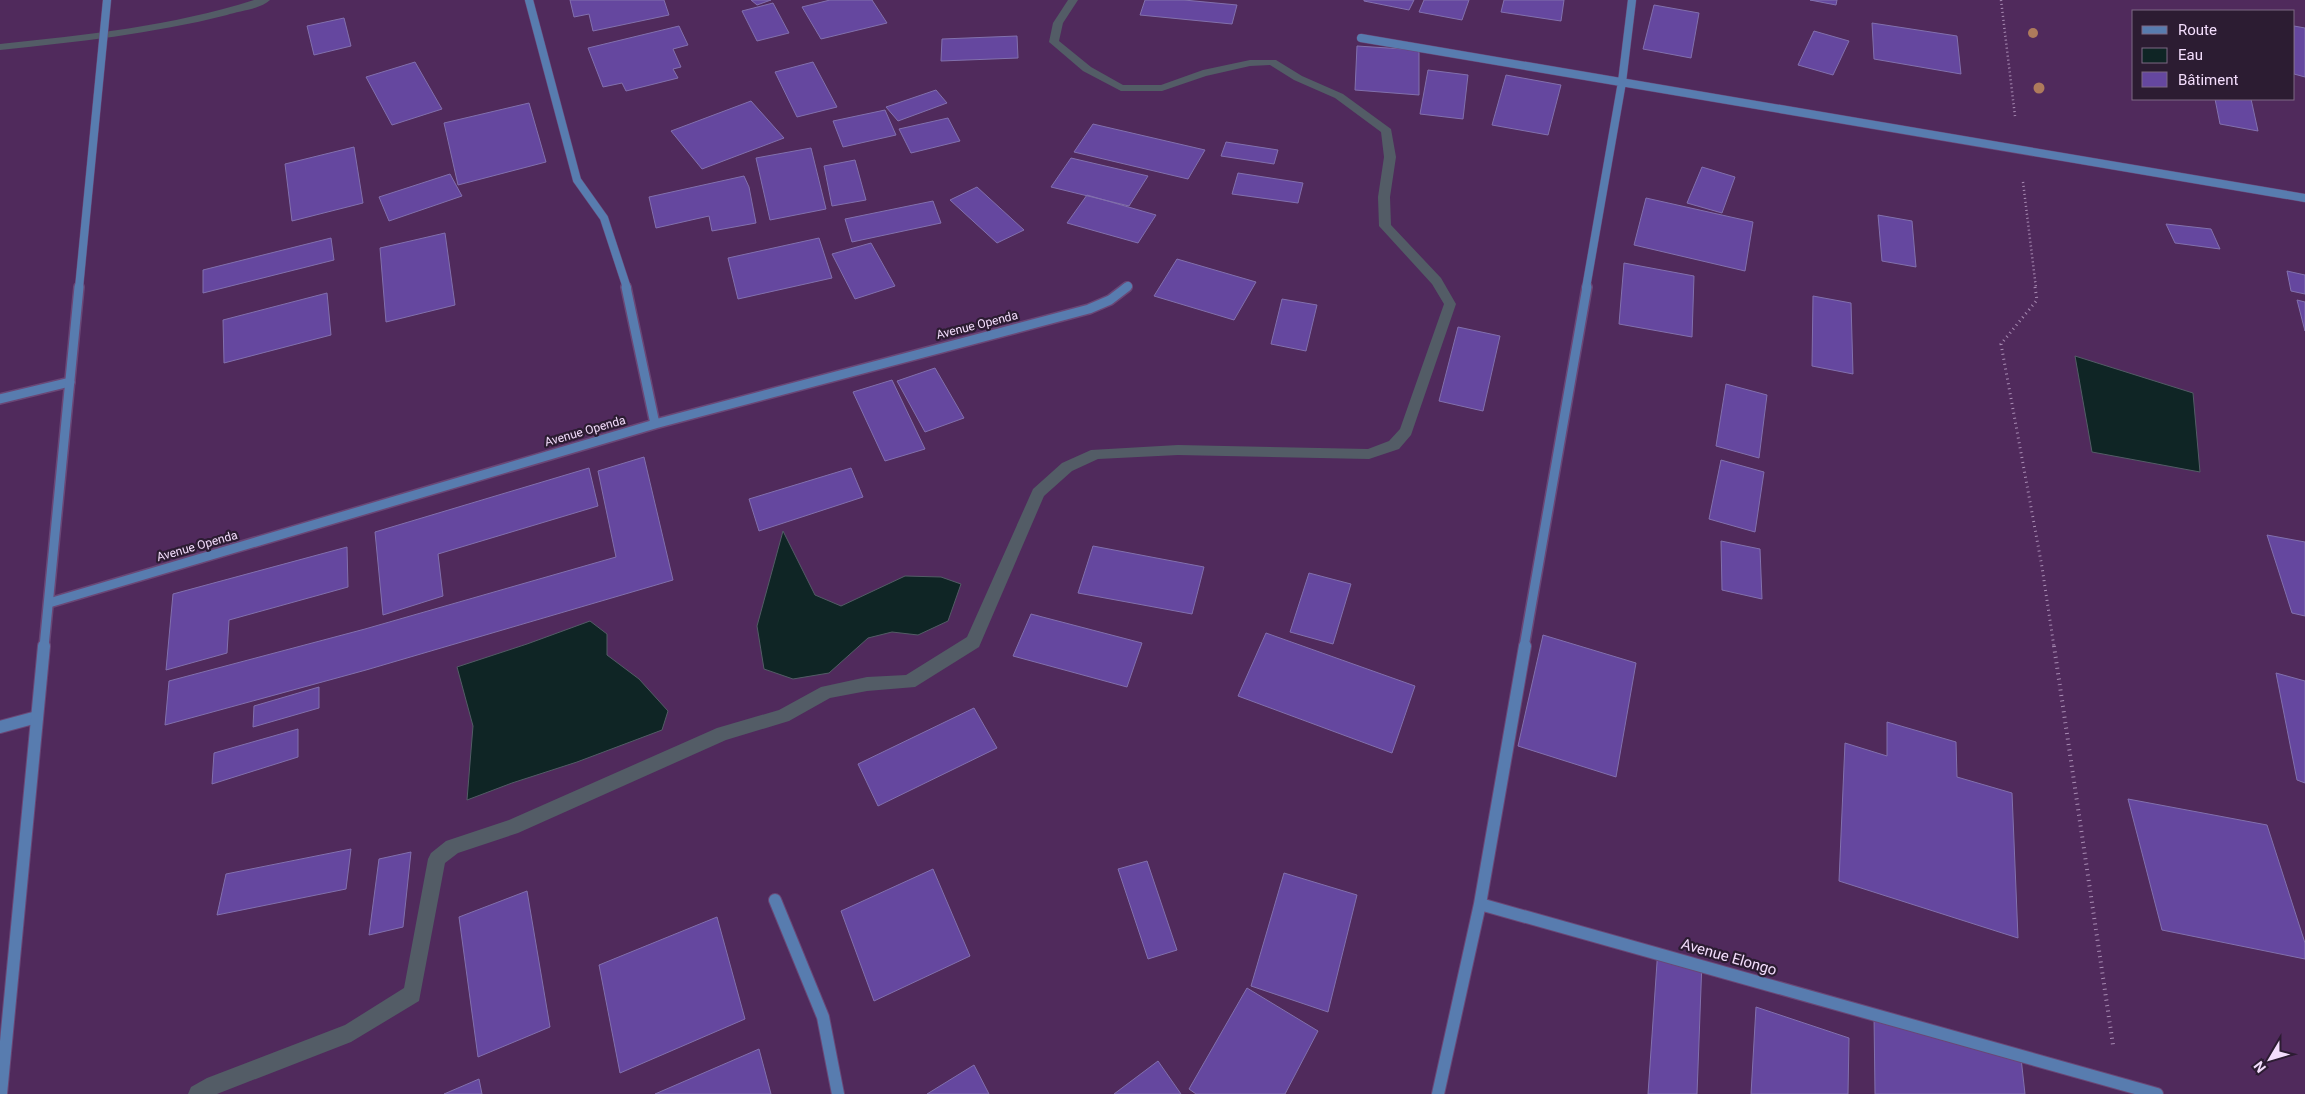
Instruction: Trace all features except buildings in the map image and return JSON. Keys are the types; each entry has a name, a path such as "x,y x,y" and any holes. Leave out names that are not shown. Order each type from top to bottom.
{"street":[{"path":"1,1094 107,0"},
{"path":"529,0 577,180 604,218 628,294 656,424"},
{"path":"1438,1094 1480,904 1622,82 1632,0"},
{"path":"1361,38 2305,198"},
{"name":"Avenue Openda","path":"49,603 656,424 1089,309 1110,300 1128,286"},
{"path":"0,399 70,382"},
{"path":"0,727 37,718"},
{"path":"775,900 823,1017 838,1094"},
{"name":"Avenue Elongo","path":"1480,904 2157,1094"}],"path":[{"path":"2001,0 2037,300 2000,344 2042,567 2118,1083"}],"water":[{"path":"2075,356 2193,393 2200,472 2092,452"},
{"path":"783,531 815,595 841,606 905,576 941,577 961,584 948,621 918,635 892,632 868,638 829,673 793,679 764,669 757,626"},
{"path":"590,621 607,634 607,655 639,679 668,711 662,730 467,800 473,726 457,667"}],"waterway":[{"path":"0,47 134,31 200,18 265,0"},
{"path":"198,1094 214,1085 351,1032 412,994 437,859 452,847 512,827 723,733 783,716 827,692 867,684 909,682 973,642 1038,493 1067,467 1096,454 1178,450 1369,454 1394,445 1406,431 1450,304 1437,281 1385,226 1384,197 1390,157 1387,131 1361,114 1339,96 1298,78 1272,62 1250,63 1203,73 1162,88 1121,88 1087,69 1054,42 1058,23 1073,0"}]}
